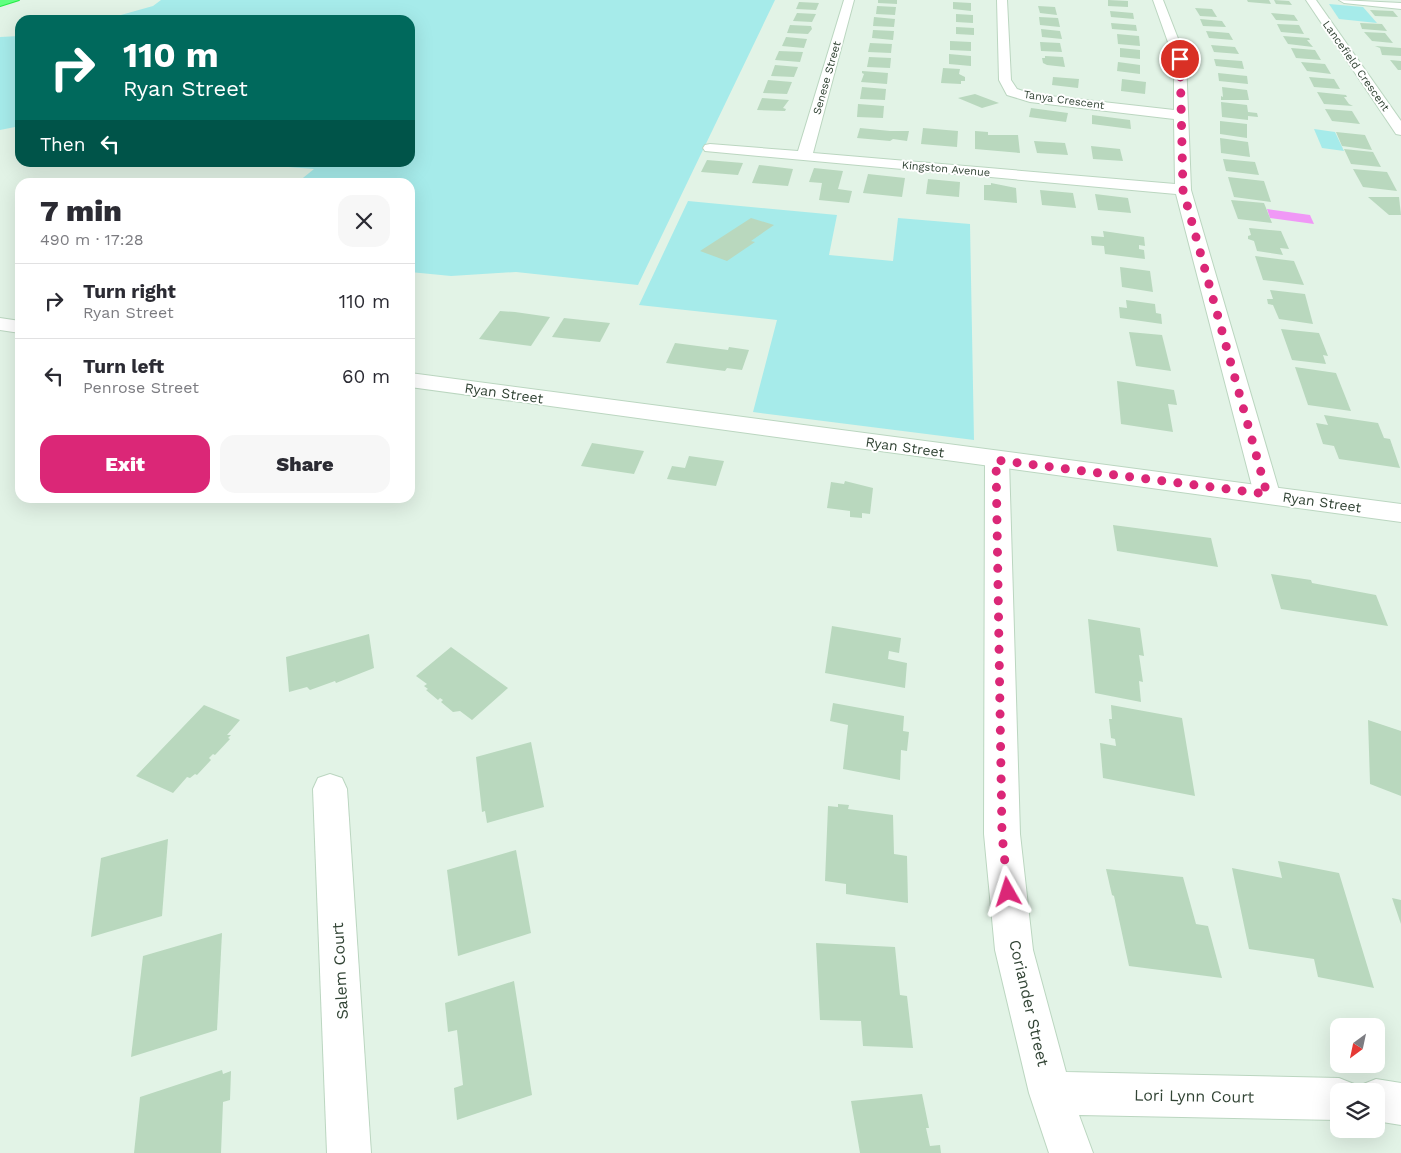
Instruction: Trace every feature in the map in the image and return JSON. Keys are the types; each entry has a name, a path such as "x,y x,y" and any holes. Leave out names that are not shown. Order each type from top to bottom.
{"highway":[{"path":"0,3 14,0"}],"street":[{"name":"Senese Street","path":"804,156 849,0"},
{"name":"Tanya Crescent","path":"1002,0 1006,80 1012,92 1030,98 1180,114"},
{"path":"1158,0 1180,59 1183,190 1267,494"},
{"name":"Lancefield Crescent","path":"1311,0 1401,131"},
{"path":"1344,0 1401,6"},
{"name":"Kingston Avenue","path":"710,148 1183,190"},
{"path":"0,324 15,326"},
{"name":"Ryan Street","path":"415,381 1401,513"},
{"name":"Coriander Street","path":"996,460 1002,834 1014,950 1050,1093 1071,1153"},
{"name":"Salem Court","path":"330,789 349,1153"},
{"name":"Lori Lynn Court","path":"1050,1093 1330,1099"},
{"path":"1385,1101 1401,1104"}],"shaded area":[{"path":"161,0 775,0 638,285 516,272 451,276 415,272 415,178 303,178 314,169 288,167 415,167 415,15 121,15 153,6"},
{"path":"1329,4 1363,7 1377,23 1339,19"},
{"path":"15,36 15,127 0,130 0,37"},
{"path":"1314,129 1335,132 1344,151 1322,148"},
{"path":"688,201 837,215 829,255 893,261 898,218 970,224 974,440 753,412 777,320 639,305"},
{"path":"1267,209 1310,215 1314,224 1270,218"}],"building":[{"path":"878,0 897,0 897,4 878,3"},
{"path":"1108,0 1128,1 1128,7 1108,6"},
{"path":"1247,0 1269,0 1271,4 1248,2"},
{"path":"1274,0 1289,1 1292,5 1276,4"},
{"path":"799,2 819,3 816,10 796,9"},
{"path":"953,2 971,3 971,11 953,9"},
{"path":"877,6 896,7 895,15 876,14"},
{"path":"1038,6 1055,7 1057,15 1040,13"},
{"path":"1195,8 1212,9 1217,17 1200,16"},
{"path":"1370,10 1393,11 1398,17 1375,16"},
{"path":"1110,11 1133,13 1134,19 1111,17"},
{"path":"797,13 816,14 812,22 793,21"},
{"path":"1271,13 1294,15 1298,21 1276,20"},
{"path":"956,14 973,15 973,23 956,22"},
{"path":"874,17 895,19 894,27 873,26"},
{"path":"1039,17 1058,18 1060,27 1040,25"},
{"path":"1200,19 1222,21 1226,27 1203,26"},
{"path":"1111,23 1136,25 1137,31 1112,29"},
{"path":"1360,23 1382,24 1387,31 1362,29"},
{"path":"1277,24 1299,25 1304,34 1281,32"},
{"path":"790,25 811,26 812,29 808,34 787,33"},
{"path":"956,27 974,28 974,35 956,34"},
{"path":"1041,29 1060,31 1062,39 1042,37"},
{"path":"873,30 894,31 893,40 872,38"},
{"path":"1206,31 1229,33 1233,40 1209,38"},
{"path":"1364,32 1385,33 1393,43 1372,41"},
{"path":"1117,34 1139,36 1140,46 1118,44"},
{"path":"1283,36 1309,38 1310,40 1307,40 1313,47 1288,44"},
{"path":"786,37 807,39 804,48 782,46"},
{"path":"950,41 971,42 971,51 950,50"},
{"path":"1040,42 1060,43 1062,52 1041,51"},
{"path":"870,43 892,44 891,53 868,52"},
{"path":"1211,45 1235,47 1239,54 1214,52"},
{"path":"1375,46 1401,48 1401,56 1382,55 1380,48"},
{"path":"1120,48 1140,50 1140,59 1120,57"},
{"path":"1291,48 1315,50 1321,60 1296,58"},
{"path":"779,51 803,52 800,62 775,60"},
{"path":"949,54 971,56 971,66 949,64"},
{"path":"1045,56 1063,57 1065,67 1043,63 1042,58 1045,58"},
{"path":"869,57 891,58 890,68 867,67"},
{"path":"1214,59 1242,61 1244,69 1216,66"},
{"path":"1390,60 1401,61 1401,70 1398,70"},
{"path":"1118,62 1140,65 1140,74 1117,71"},
{"path":"1301,62 1325,64 1331,74 1307,71"},
{"path":"775,65 798,67 794,77 771,76"},
{"path":"943,68 960,69 959,74 965,77 965,81 961,81 961,84 941,83"},
{"path":"862,71 888,73 887,84 861,82 864,74"},
{"path":"1218,73 1247,76 1248,84 1219,81"},
{"path":"1053,77 1079,79 1078,88 1052,85"},
{"path":"1309,77 1334,79 1340,89 1314,87"},
{"path":"1122,79 1146,82 1145,94 1121,91"},
{"path":"768,80 792,82 787,94 763,93"},
{"path":"862,87 886,89 885,100 860,99"},
{"path":"1222,87 1247,90 1249,100 1221,100 1221,96 1223,97"},
{"path":"1317,92 1346,95 1347,97 1344,97 1353,106 1324,104"},
{"path":"975,94 999,103 982,108 958,98"},
{"path":"762,98 789,100 783,108 786,109 785,111 757,110"},
{"path":"1221,102 1247,105 1248,112 1257,113 1258,117 1248,116 1248,120 1222,117"},
{"path":"858,104 884,106 883,118 857,117"},
{"path":"1031,108 1068,113 1066,122 1029,117"},
{"path":"1325,109 1352,111 1360,124 1332,121"},
{"path":"1092,115 1130,120 1131,129 1092,124"},
{"path":"1220,121 1247,124 1247,138 1220,134"},
{"path":"860,128 909,131 907,141 893,139 890,141 857,138"},
{"path":"923,128 958,131 957,147 921,144"},
{"path":"975,131 988,132 988,135 1018,135 1020,153 975,149"},
{"path":"1336,132 1365,135 1372,150 1342,146"},
{"path":"1220,138 1248,142 1250,157 1221,153"},
{"path":"1034,141 1065,143 1068,155 1037,153"},
{"path":"1091,146 1120,149 1123,161 1093,159"},
{"path":"1344,149 1373,152 1381,167 1351,164"},
{"path":"1223,159 1255,162 1259,175 1226,171"},
{"path":"707,160 743,163 738,175 701,172"},
{"path":"759,165 793,169 788,186 752,183"},
{"path":"814,168 843,171 838,189 852,191 849,203 819,200 822,183 809,182"},
{"path":"1353,169 1387,172 1397,191 1363,187"},
{"path":"868,174 905,178 902,197 863,193"},
{"path":"1228,177 1264,181 1271,202 1234,197"},
{"path":"928,179 960,182 959,197 926,194"},
{"path":"991,183 1016,188 1017,203 984,200 984,185 991,185"},
{"path":"1040,190 1073,193 1076,208 1042,205"},
{"path":"1095,194 1128,198 1131,213 1098,210"},
{"path":"1368,197 1399,197 1401,215 1389,215"},
{"path":"1231,200 1264,203 1272,223 1238,219"},
{"path":"751,218 774,225 751,241 755,242 727,261 700,251"},
{"path":"1249,228 1281,231 1289,249 1280,248 1283,255 1257,251 1254,241 1248,239 1248,236 1251,235"},
{"path":"1103,231 1144,237 1145,246 1139,245 1139,249 1144,250 1145,259 1105,254 1104,246 1092,245 1091,236 1104,237"},
{"path":"1255,256 1294,261 1304,285 1263,280"},
{"path":"1120,267 1150,271 1153,292 1122,287"},
{"path":"1270,290 1305,294 1313,324 1279,319 1273,305 1268,304 1267,299 1273,299"},
{"path":"1126,300 1155,304 1156,313 1161,314 1162,324 1120,318 1119,307 1127,308"},
{"path":"500,311 550,317 531,346 479,339"},
{"path":"564,318 610,323 600,342 552,337"},
{"path":"1281,329 1319,333 1328,356 1323,355 1326,364 1292,360"},
{"path":"1129,332 1162,335 1171,371 1136,366"},
{"path":"675,343 728,350 729,347 749,350 742,370 727,368 725,371 666,363"},
{"path":"1295,367 1336,373 1351,411 1308,405"},
{"path":"1117,381 1174,390 1177,405 1168,404 1173,432 1121,424"},
{"path":"1324,415 1378,423 1384,438 1390,439 1400,468 1339,459 1334,446 1323,444 1316,423 1328,425"},
{"path":"592,443 644,451 634,474 581,466"},
{"path":"689,456 724,461 716,486 667,479 672,466 685,468"},
{"path":"845,481 873,488 870,514 862,513 862,518 850,517 850,511 827,508 831,482 844,484"},
{"path":"1113,525 1211,538 1218,567 1117,551"},
{"path":"1271,574 1311,580 1312,583 1376,595 1388,626 1281,609"},
{"path":"1088,619 1140,628 1144,656 1139,655 1143,682 1139,681 1141,702 1095,693"},
{"path":"832,626 901,638 899,653 889,651 888,659 907,663 905,688 825,673"},
{"path":"369,634 374,668 336,683 335,681 310,690 307,687 289,692 286,657"},
{"path":"451,647 508,688 472,720 460,711 453,712 441,702 443,700 440,698 438,700 426,690 428,689 424,686 427,684 416,676"},
{"path":"833,703 904,716 903,731 909,732 907,751 901,750 900,780 843,769 848,725 830,721"},
{"path":"204,705 240,720 227,735 231,735 228,738 230,739 215,755 213,754 209,758 211,760 197,775 195,774 190,778 187,777 173,793 136,776"},
{"path":"1111,705 1182,718 1195,796 1103,778 1100,743 1116,746 1115,739 1111,738 1109,719 1112,719"},
{"path":"1368,720 1401,731 1401,796 1370,784"},
{"path":"531,742 544,807 487,823 485,811 482,812 476,757"},
{"path":"838,804 849,805 848,809 893,815 894,854 907,856 908,903 846,894 846,884 825,881 828,806 838,807"},
{"path":"168,839 162,916 91,937 101,858"},
{"path":"516,850 531,933 458,956 447,870"},
{"path":"1278,861 1339,873 1374,988 1318,977 1314,959 1249,949 1232,868 1282,878"},
{"path":"1106,869 1183,877 1196,924 1208,926 1222,978 1129,966 1114,896 1112,895"},
{"path":"1392,898 1401,900 1401,924"},
{"path":"222,933 217,1030 131,1057 143,956"},
{"path":"816,943 895,947 900,995 907,996 913,1048 863,1046 861,1021 820,1020"},
{"path":"514,981 532,1095 457,1120 454,1088 463,1085 457,1030 448,1032 445,1003"},
{"path":"222,1070 223,1074 231,1071 230,1100 223,1102 221,1153 134,1153 140,1097"},
{"path":"922,1094 929,1128 926,1128 930,1146 940,1145 941,1153 860,1153 851,1101"}],"route":[{"path":"1008,892 1002,834 996,460 1267,494 1183,190 1180,59"}]}
